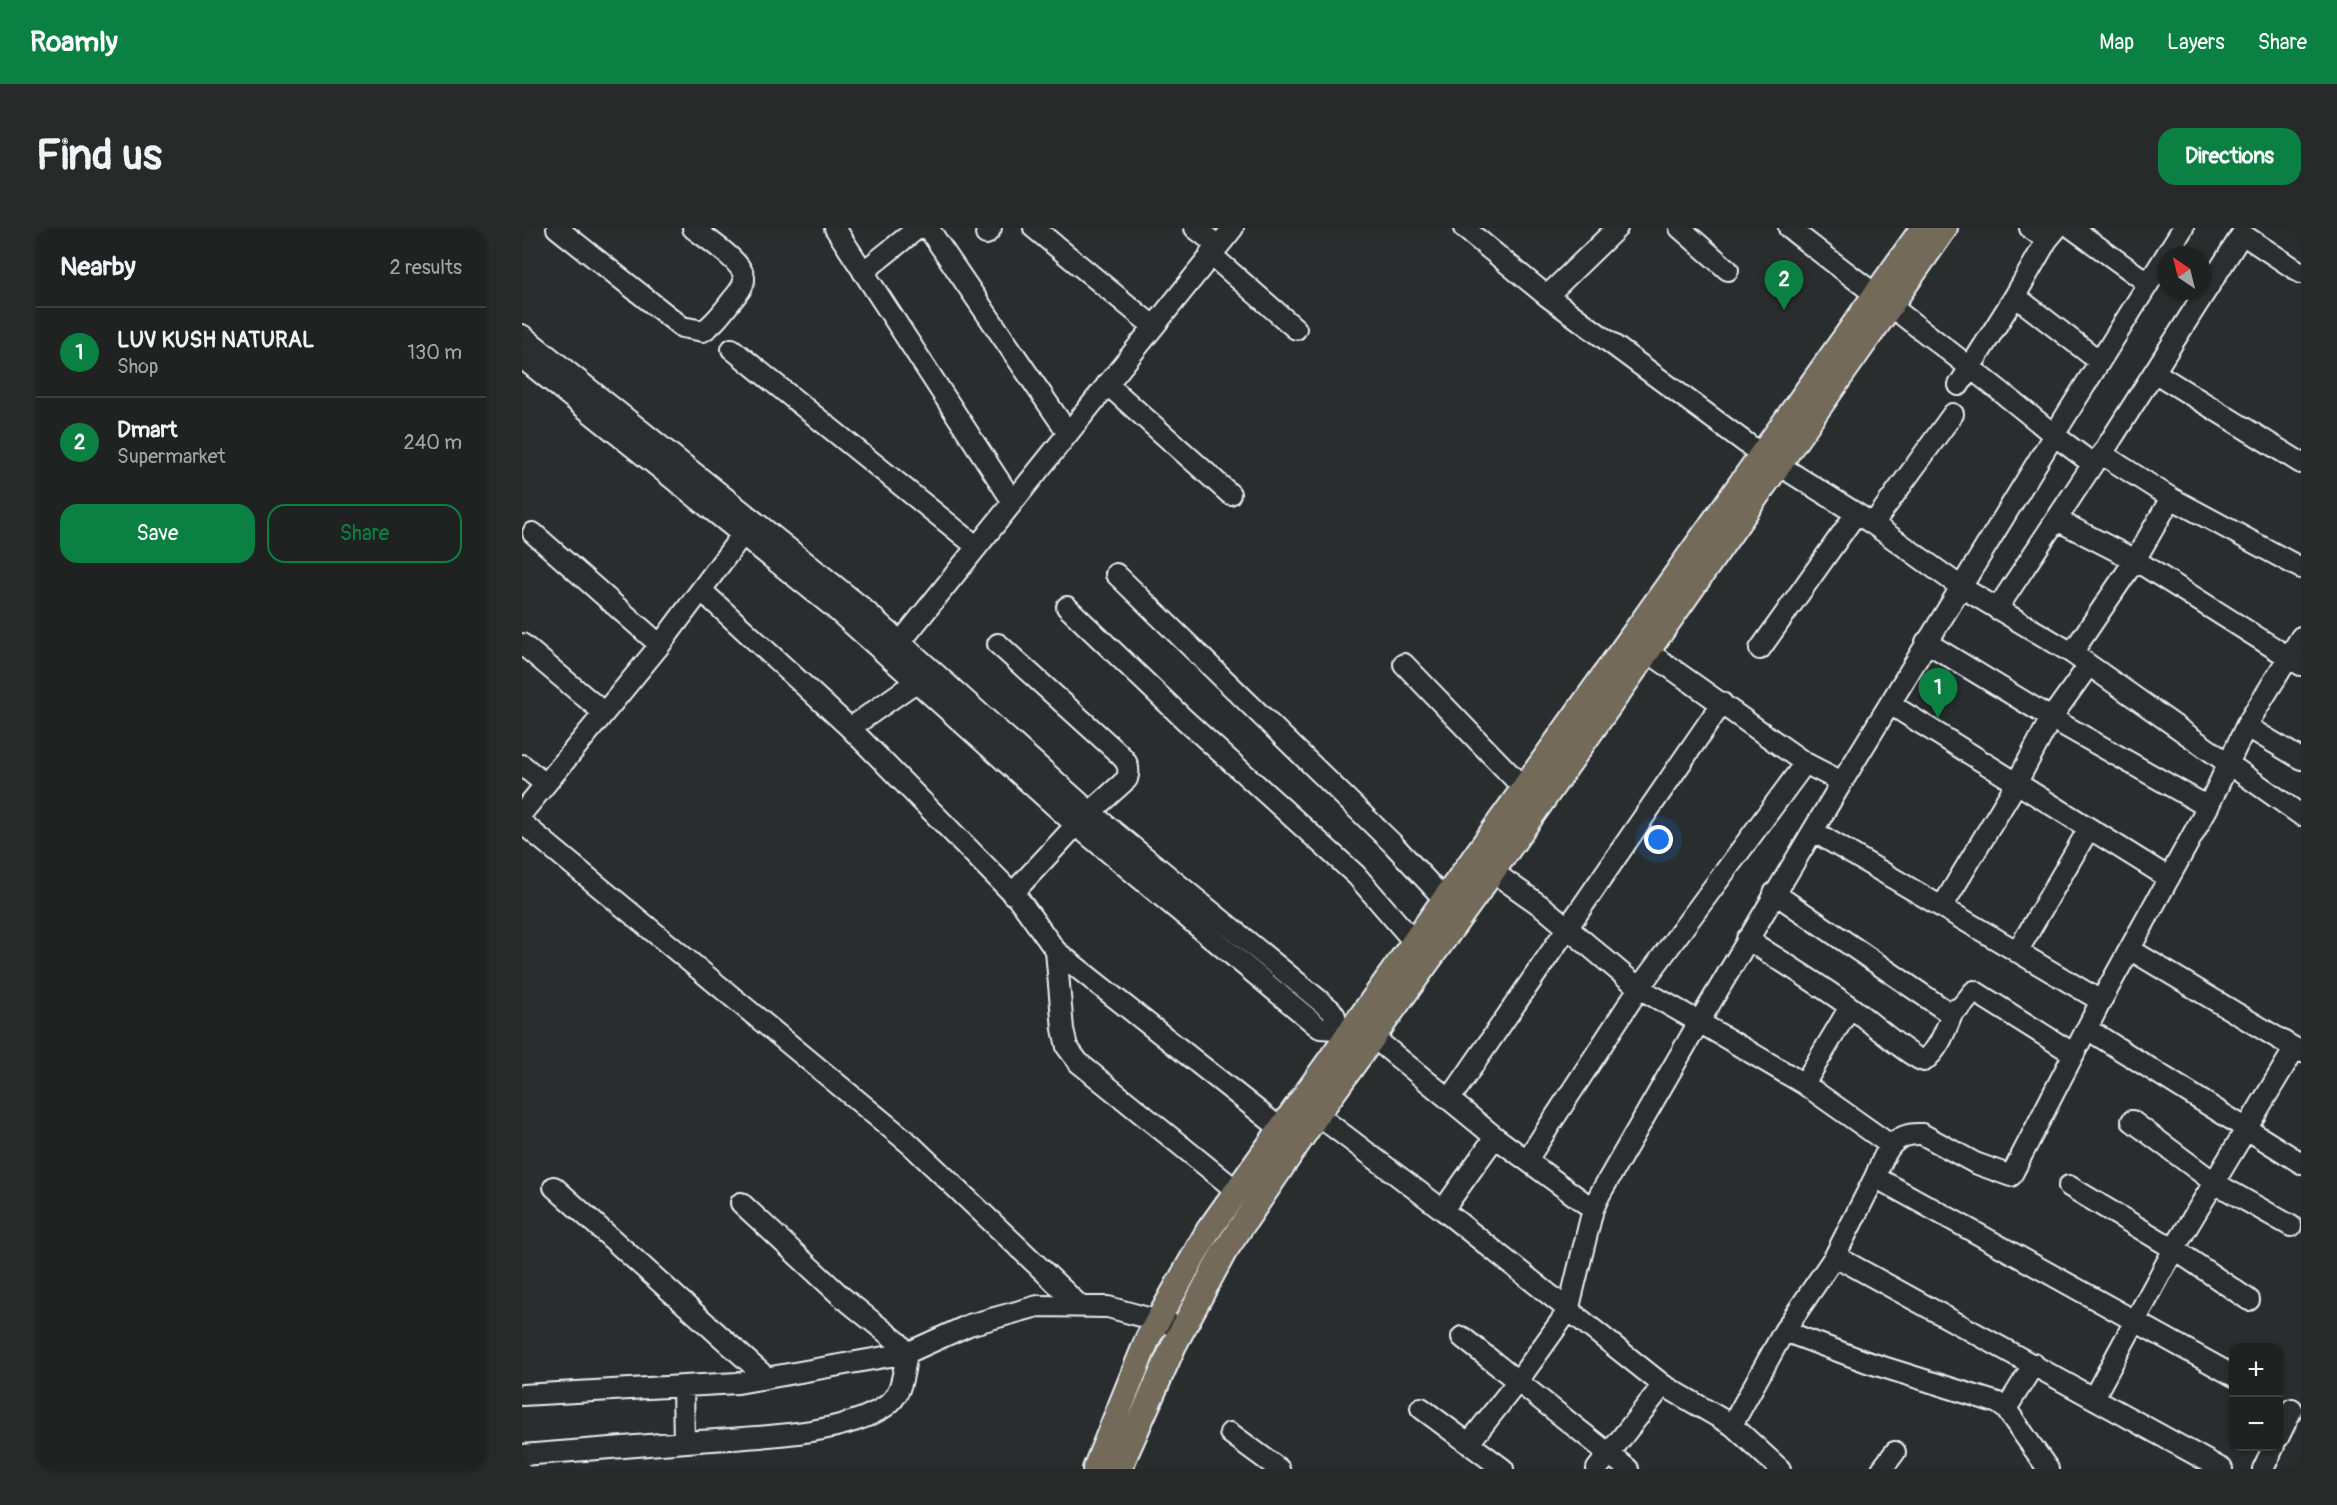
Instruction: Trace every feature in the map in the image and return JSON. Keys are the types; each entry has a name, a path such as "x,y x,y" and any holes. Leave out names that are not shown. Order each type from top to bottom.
{"main road":[{"path":"1355,1038 1483,864 1881,300 1923,228"},
{"path":"1881,300 1945,228"},
{"path":"1095,1469 1118,1440 1179,1336 1224,1252 1309,1108 1414,942 1444,899 1483,864"},
{"path":"1119,1469 1118,1440 1153,1329 1208,1231 1281,1129 1309,1108"}],"street":[{"path":"557,228 682,327 703,331 711,326 741,288 744,279 742,270 734,260 693,228"},
{"path":"835,228 1013,502"},
{"path":"863,272 918,228"},
{"path":"928,228 1068,433"},
{"path":"1034,228 1154,326"},
{"path":"1195,228 1214,250 1296,329"},
{"path":"889,656 1233,228"},
{"path":"1464,228 1547,296 1768,459 1864,519 1961,587 2072,653 2301,815"},
{"path":"1680,228 1728,270"},
{"path":"1789,228 1881,300 1971,365 2054,435 2301,568"},
{"path":"1959,385 2052,234 2030,228"},
{"path":"2072,228 2148,283"},
{"path":"1469,1443 1518,1382 1568,1311 1593,1209 1699,1022 1926,642 2182,228"},
{"path":"1547,296 1610,230"},
{"path":"1997,609 2098,459 2244,231 2301,273"},
{"path":"2015,296 2099,361"},
{"path":"522,335 749,527 917,681 1083,818 1315,1024 1320,1028 1355,1038 1450,1099 1495,1137 1593,1209"},
{"path":"732,349 976,546"},
{"path":"522,358 902,640 1083,818"},
{"path":"2154,372 2301,463"},
{"path":"1107,384 1230,494"},
{"path":"1760,649 1864,519 1953,414"},
{"path":"2072,653 2134,560 2171,498"},
{"path":"2057,520 2134,560 2295,661"},
{"path":"522,813 660,645 749,527"},
{"path":"533,533 660,645"},
{"path":"1116,574 1392,843 1444,899"},
{"path":"701,590 850,728 1012,894 1056,951 1281,1129"},
{"path":"1067,607 1185,720 1356,875 1414,942"},
{"path":"1732,1425 1784,1331 1835,1256 1875,1178 1889,1144 1902,1136 1922,1134 1975,1164 2011,1176 2074,1054 2089,1030 2101,1001 2208,807 2246,726 2295,661 2301,638"},
{"path":"1926,642 2051,718 2208,807"},
{"path":"522,644 604,713"},
{"path":"998,644 1126,760 1130,770 1127,779 1083,818 1012,894"},
{"path":"1638,644 1805,763 1842,782"},
{"path":"1404,664 1531,796"},
{"path":"1942,907 2016,784 2051,718 2089,665"},
{"path":"850,728 917,681"},
{"path":"1450,1099 1722,703"},
{"path":"1890,704 2088,830 2169,878"},
{"path":"2246,726 2301,759"},
{"path":"1527,1160 1640,988 1805,763"},
{"path":"522,765 545,784"},
{"path":"522,823 909,1144 1080,1306"},
{"path":"2017,952 2088,830"},
{"path":"1813,831 2101,1001"},
{"path":"1483,864 1567,927 1640,988 1804,1084 1889,1144"},
{"path":"1774,893 1945,1010 1953,1012 1959,1009 1974,991 2074,1054"},
{"path":"1747,939 1850,1007 1896,1041 1914,1058 1924,1061 1940,1044 1953,1012"},
{"path":"2094,1397 2174,1249 2246,1128 2298,1050 2131,950"},
{"path":"1056,951 1063,1029 1067,1047 1079,1063 1237,1191"},
{"path":"1804,1084 1850,1007"},
{"path":"2089,1030 2301,1162"},
{"path":"1309,1108 1443,1210 1663,1385 1732,1425 1773,1463"},
{"path":"2132,1121 2215,1183 2291,1226"},
{"path":"1443,1210 1495,1137"},
{"path":"1875,1178 2229,1373"},
{"path":"2069,1186 2174,1249 2248,1300"},
{"path":"554,1187 767,1378"},
{"path":"741,1203 842,1297 898,1342 908,1353"},
{"path":"1835,1256 2222,1469"},
{"path":"522,1395 683,1387 767,1378 908,1353 969,1325 1038,1306 1108,1307 1153,1329 1179,1336"},
{"path":"1784,1331 1867,1362 1987,1398 2007,1409 2048,1469"},
{"path":"1462,1337 1518,1382 1603,1461 1628,1469"},
{"path":"522,1455 764,1436 839,1426 885,1407 893,1399 900,1391 908,1353"},
{"path":"2007,1409 2034,1364"},
{"path":"1603,1461 1663,1385"},
{"path":"683,1387 684,1442"},
{"path":"1421,1408 1503,1469"},
{"path":"2283,1426 2291,1408"},
{"path":"1230,1433 1278,1469"},
{"path":"2263,1469 2272,1451"},
{"path":"1882,1469 1895,1452"}],"place":[{"name":"Dmart","path":"1784,310"},
{"name":"LUV KUSH NATURAL","path":"1938,718"}]}
